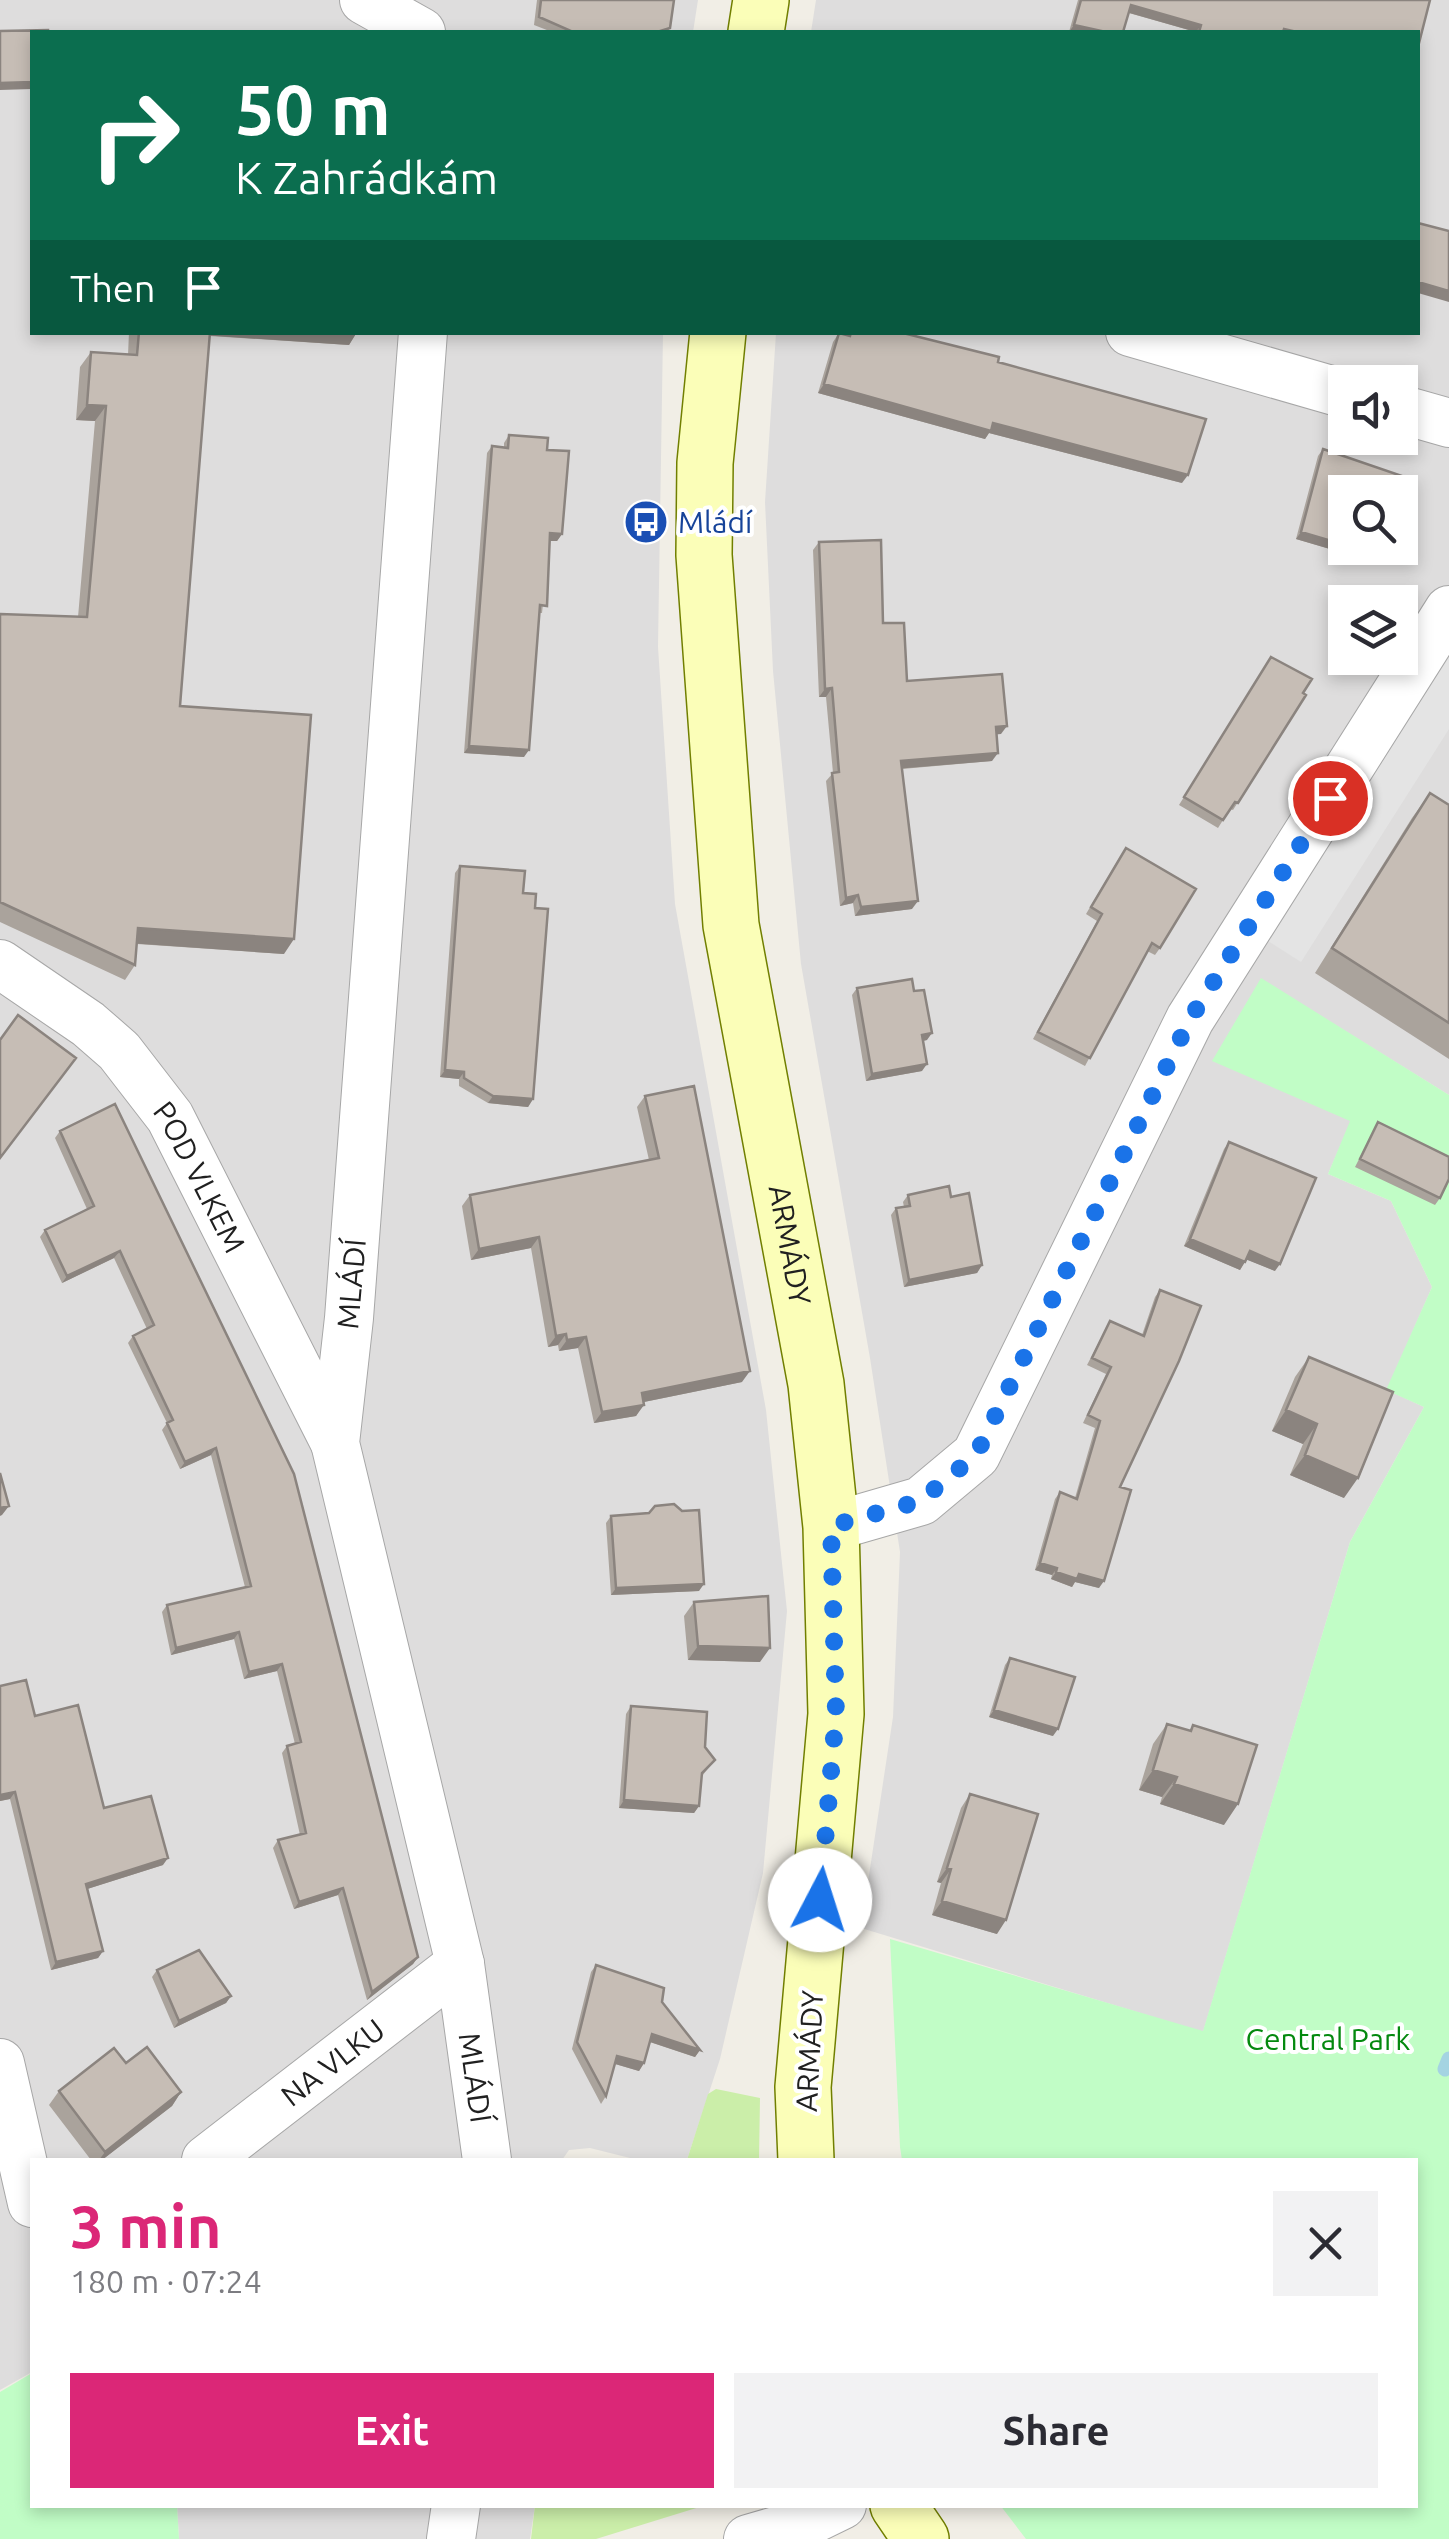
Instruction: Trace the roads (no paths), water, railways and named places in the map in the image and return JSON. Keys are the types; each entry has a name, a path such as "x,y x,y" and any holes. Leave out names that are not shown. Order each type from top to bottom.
{"street":[{"path":"364,0 423,30"},
{"path":"406,0 426,30"},
{"path":"428,30 444,0"},
{"path":"756,30 762,0"},
{"name":"MLÁDÍ","path":"423,335 348,1318 335,1444 460,1964 486,2158"},
{"name":"ARMÁDY","path":"718,335 705,463 704,555 731,924 816,1384 831,1526 836,1714 803,2088 806,2158"},
{"path":"1140,335 1328,389"},
{"path":"1418,414 1449,423"},
{"path":"831,1526 920,1501 976,1455 1190,1019 1449,610"},
{"name":"POD VLKEM","path":"0,964 88,1024 119,1051 170,1117 335,1444"},
{"name":"NA VLKU","path":"209,2158 460,1964"},
{"path":"0,2063 30,2194"},
{"path":"450,2539 455,2508"},
{"path":"748,2539 807,2522 836,2508"},
{"path":"900,2508 921,2539"}],"waterway":[{"path":"1445,2069 1449,2059"}],"place":[{"name":"Mládí","path":"646,522"}],"park label":[{"name":"Central Park","path":"1328,2039"}]}
